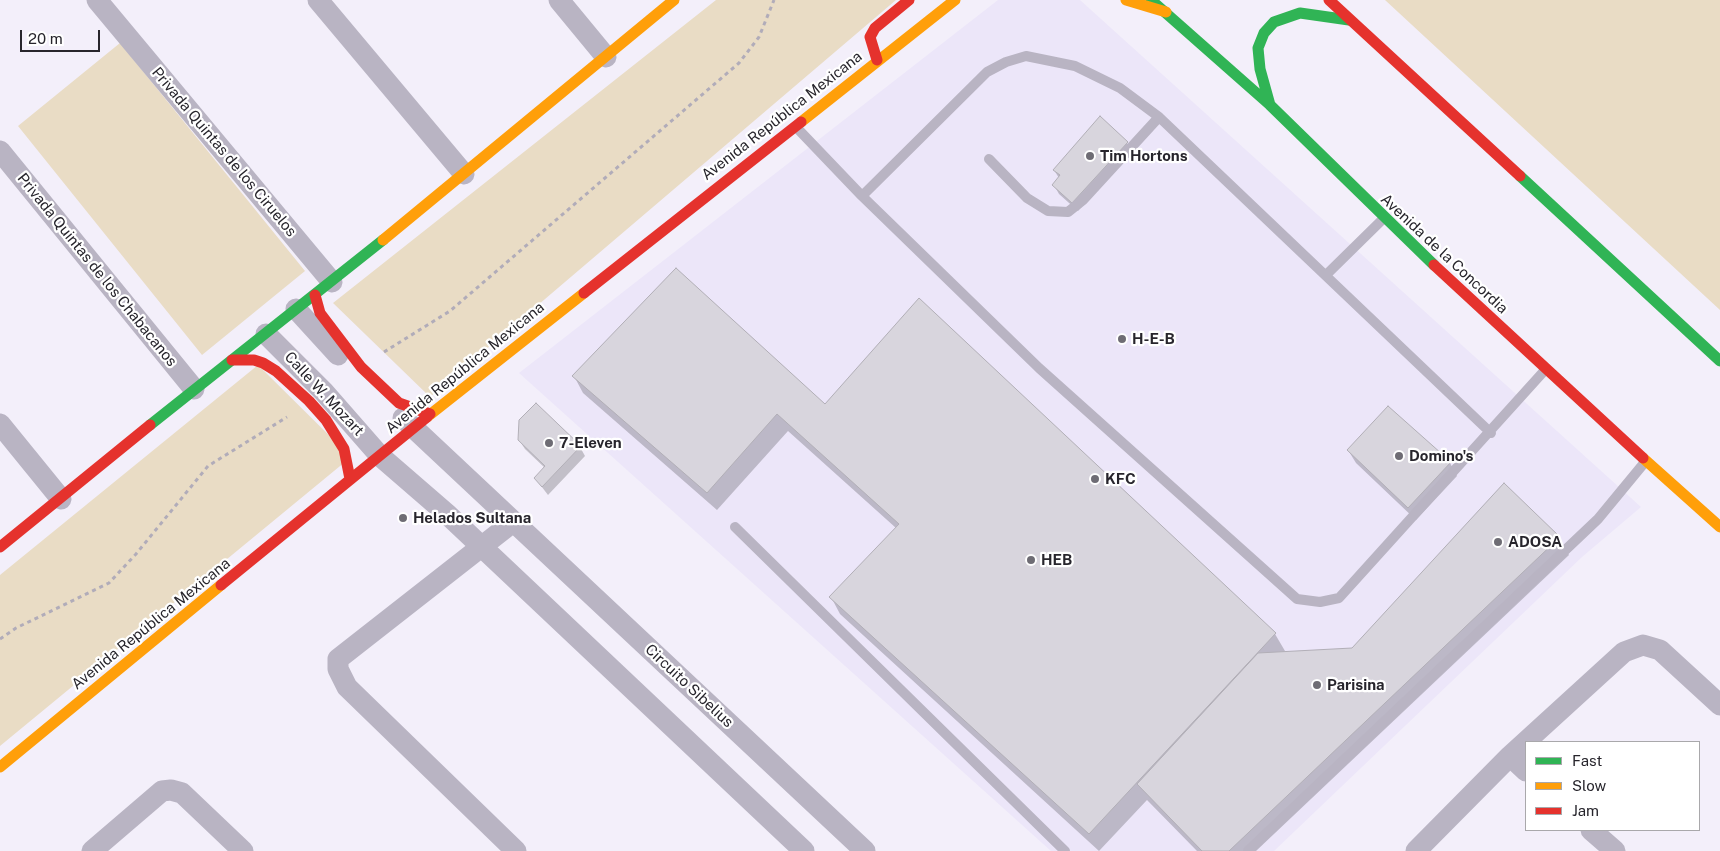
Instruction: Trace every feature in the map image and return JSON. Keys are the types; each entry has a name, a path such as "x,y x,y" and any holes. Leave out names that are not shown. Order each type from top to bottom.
{"main road":[{"path":"0,547 194,389 332,282 674,0"},
{"path":"877,60 870,37 875,28 909,0"},
{"name":"Avenida República Mexicana","path":"0,767 430,414 794,125 955,0"},
{"path":"1126,0 1166,12"},
{"name":"Avenida de la Concordia","path":"1151,0 1270,105 1384,218 1545,370 1720,527"},
{"path":"1329,0 1720,361"},
{"path":"1270,105 1260,69 1258,48 1264,33 1274,22 1300,13 1318,14 1349,20"},
{"path":"315,295 320,313 361,367 399,403 430,414"},
{"path":"232,360 254,360 262,363 276,372 309,402 326,420 344,449 350,479"}],"street":[{"name":"Privada Quintas de los Ciruelos","path":"97,0 332,282"},
{"path":"318,0 464,174"},
{"path":"559,0 606,57"},
{"name":"Privada Quintas de los Chabacanos","path":"0,151 194,389"},
{"path":"296,310 354,372 414,428"},
{"name":"Calle W. Mozart","path":"266,334 324,392 380,456"},
{"path":"0,424 61,499"},
{"name":"Circuito Sibelius","path":"414,428 865,851"},
{"path":"380,456 481,547 804,851"},
{"path":"513,522 338,659 338,669 347,687 516,851"},
{"path":"1526,741 1624,652 1643,645 1660,650 1720,706"},
{"path":"1416,851 1525,742"},
{"path":"1510,756 1525,770"},
{"path":"92,851 162,791 171,790 182,794 243,851"},
{"path":"1593,831 1615,851"}],"lane":[{"path":"862,196 987,72 1006,62 1026,56 1075,66 1120,88 1159,117 1491,433"},
{"path":"989,159 1027,198 1048,211 1068,212 1083,200 1159,117"},
{"path":"794,125 862,196 1039,368 1297,599 1320,602 1340,598 1491,433 1545,370"},
{"path":"1326,275 1384,218"},
{"path":"1248,851 1598,519 1646,461"},
{"path":"735,527 1065,851"}],"path":[{"path":"361,367 450,311 739,64 760,37 774,0"},
{"path":"0,639 16,628 109,582 136,554 208,466 309,402"}],"shaded area":[{"path":"716,0 896,0 430,397 333,303"},
{"name":"HEB","path":"998,0 1080,0 1641,507 1582,557 1274,851 1051,851 519,373"},
{"path":"1385,0 1720,0 1720,310"},
{"path":"120,43 305,271 202,355 18,126"},
{"path":"258,365 351,457 0,746 0,575"}],"building":[{"name":"Tim Hortons","path":"1100,116 1128,142 1072,203 1052,185 1060,175 1053,170"},
{"name":"HEB","path":"676,268 825,404 919,298 1276,633 1089,834 829,597 899,524 777,414 707,493 572,376"},
{"name":"7-Eleven","path":"536,403 581,446 542,487 534,478 545,466 518,440 519,420"},
{"name":"Domino's","path":"1388,406 1451,462 1408,508 1347,450"},
{"path":"1504,483 1560,537 1229,851 1202,851 1137,784 1258,653 1352,648"}],"traffic: fast":[{"path":"1151,0 1270,105 1434,265"},
{"path":"1270,105 1260,69 1258,48 1264,33 1274,22 1300,13 1349,20"},
{"path":"1520,176 1720,361"},
{"path":"150,425 383,240"}],"traffic: slow":[{"path":"383,240 674,0"},
{"path":"801,122 955,0"},
{"path":"1126,0 1166,12"},
{"path":"427,417 584,293"},
{"path":"1643,458 1720,527"},
{"path":"0,767 221,585"}],"traffic: jam":[{"path":"877,60 870,37 875,28 909,0"},
{"path":"1329,0 1520,176"},
{"path":"584,293 801,122"},
{"path":"1434,265 1643,458"},
{"path":"315,295 320,313 361,367 399,403 430,414"},
{"path":"232,360 254,360 263,363 276,371 309,401 326,420 344,449 350,479"},
{"path":"221,585 427,417"},
{"path":"0,547 150,425"}],"place":[{"name":"Tim Hortons","path":"1090,156"},
{"name":"H-E-B","path":"1122,339"},
{"name":"7-Eleven","path":"549,443"},
{"name":"Domino's","path":"1399,456"},
{"name":"KFC","path":"1095,479"},
{"name":"Helados Sultana","path":"403,518"},
{"name":"ADOSA","path":"1498,542"},
{"name":"HEB","path":"1031,560"},
{"name":"Parisina","path":"1317,685"}]}
